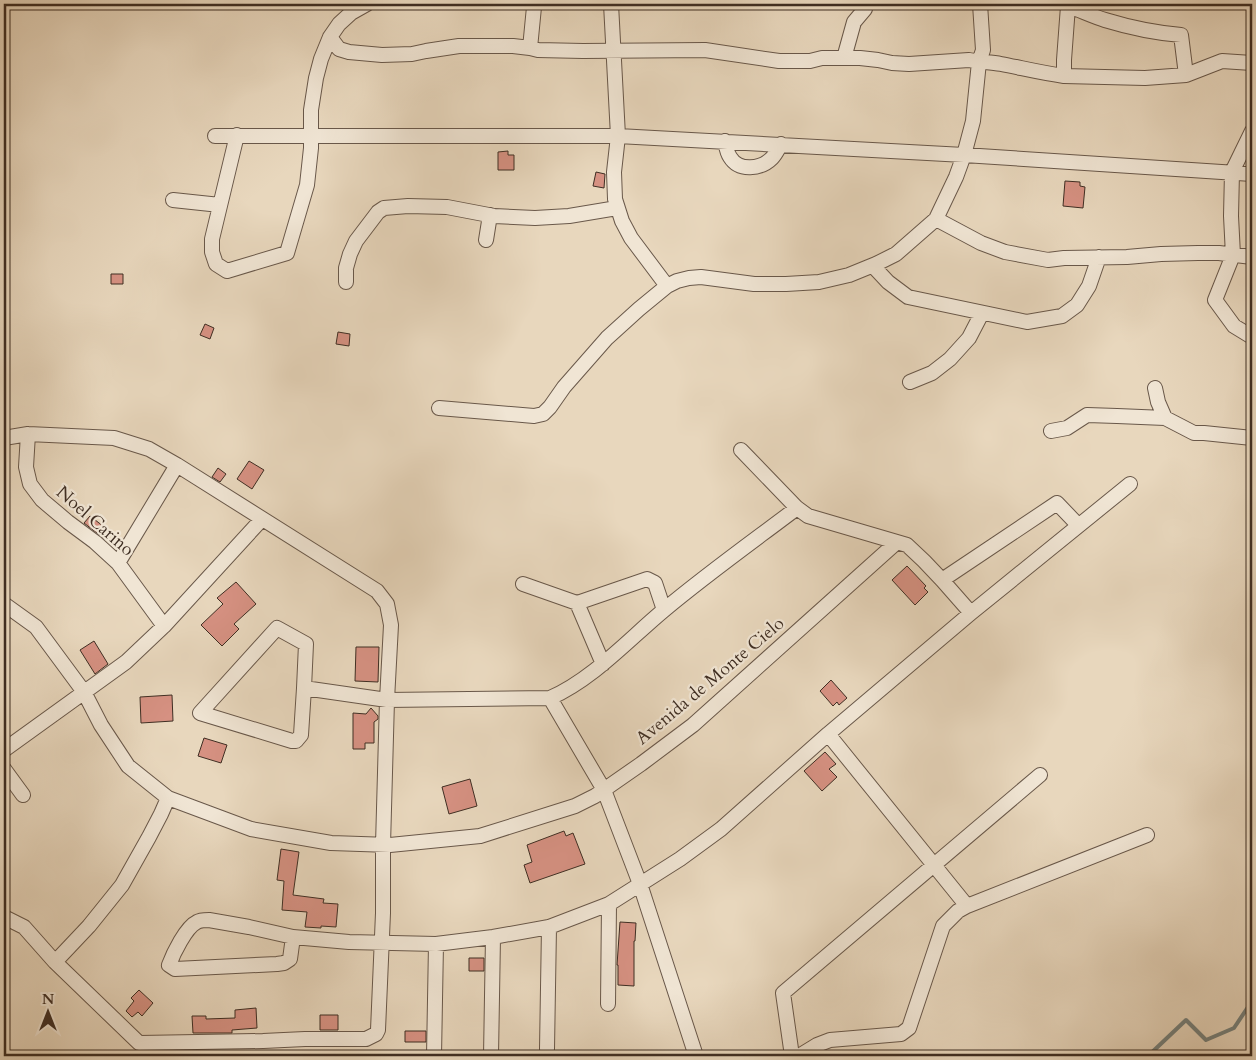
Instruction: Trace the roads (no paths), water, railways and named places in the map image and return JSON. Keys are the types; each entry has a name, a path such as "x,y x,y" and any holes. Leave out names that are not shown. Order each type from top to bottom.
{"street":[{"path":"237,135 212,239 212,252 216,264 226,271 287,253 307,185 311,148 311,110 321,59 330,37 339,24 351,13 367,4"},
{"path":"611,4 618,136 614,172 615,199 622,221 631,238 667,286"},
{"path":"439,408 534,416 543,414 564,386 607,338 667,286 677,281 701,277 754,284 819,282 849,276 896,254 936,219 964,155 973,120 979,62 983,50 980,4"},
{"path":"1064,76 1068,6 1104,20 1127,26 1181,35 1186,75"},
{"path":"530,48 534,7"},
{"path":"844,58 854,22 865,9"},
{"path":"330,37 339,49 349,52 382,55 412,54 459,46 514,46 538,50 705,50 779,61 860,58 909,64 970,60 999,63 1044,74 1064,76 1146,78 1186,75 1222,61 1252,64"},
{"path":"1252,131 1232,172 1231,216 1233,254 1215,300 1234,326 1252,337"},
{"path":"215,136 618,136 781,144 1252,174"},
{"path":"725,142 730,157 738,165 749,168 757,167 772,158 781,144"},
{"path":"173,200 220,205"},
{"path":"346,282 346,268 356,241 378,212 384,208 408,206 447,207 518,218 569,216 617,208"},
{"path":"486,240 490,215"},
{"path":"936,219 981,243 1005,252 1048,260 1198,253 1233,254 1252,257"},
{"path":"873,266 888,282 908,297 1027,322 1062,316 1077,305 1089,286 1099,257"},
{"path":"910,382 932,373 950,359 970,338 982,313"},
{"path":"1155,388 1158,402 1165,418"},
{"path":"1050,431 1067,428 1088,415 1165,418 1194,434 1204,433 1252,438"},
{"path":"4,438 28,434 114,438 149,449 178,465 377,591 387,604 391,625 387,700 379,1025 376,1034 366,1039 139,1043 55,962 24,927 4,917"},
{"name":"Noel Carino","path":"28,434 26,467 30,484 42,500 118,563 164,626"},
{"path":"741,450 797,508 808,516 907,545 971,613"},
{"path":"118,563 178,465"},
{"path":"292,937 290,959 284,963 175,969 169,965 177,947 191,926 198,921 208,920 292,937 349,942 436,944 493,937 549,927 609,904 680,859 721,829 828,734 971,613 1130,484"},
{"path":"942,580 1057,503 1078,525"},
{"path":"304,688 387,700 550,698 603,664 664,610 797,508"},
{"path":"4,750 126,662 164,626 262,519"},
{"name":"Avenida de Monte Cielo","path":"4,604 36,627 84,692 101,725 128,766 168,798 250,829 331,843 383,845 480,836 575,806 595,796 693,725 897,542"},
{"path":"524,584 577,603 647,579 655,584 664,610"},
{"path":"577,603 603,664"},
{"path":"277,628 306,644 304,688 301,735 296,741 200,713 277,628"},
{"path":"550,698 604,790 640,884 696,1056"},
{"path":"828,734 967,906"},
{"path":"4,769 23,795"},
{"path":"792,1056 784,993 1040,775"},
{"path":"55,962 89,926 122,885 168,798"},
{"path":"799,1056 817,1045 830,1040 901,1034 909,1028 943,926 958,911 1147,834"},
{"path":"608,1004 609,904"},
{"path":"548,1050 549,927"},
{"path":"491,1056 493,937"},
{"path":"434,1056 436,944"}],"waterway":[{"path":"1148,1056 1186,1020 1206,1040 1234,1028 1252,1001"}]}
